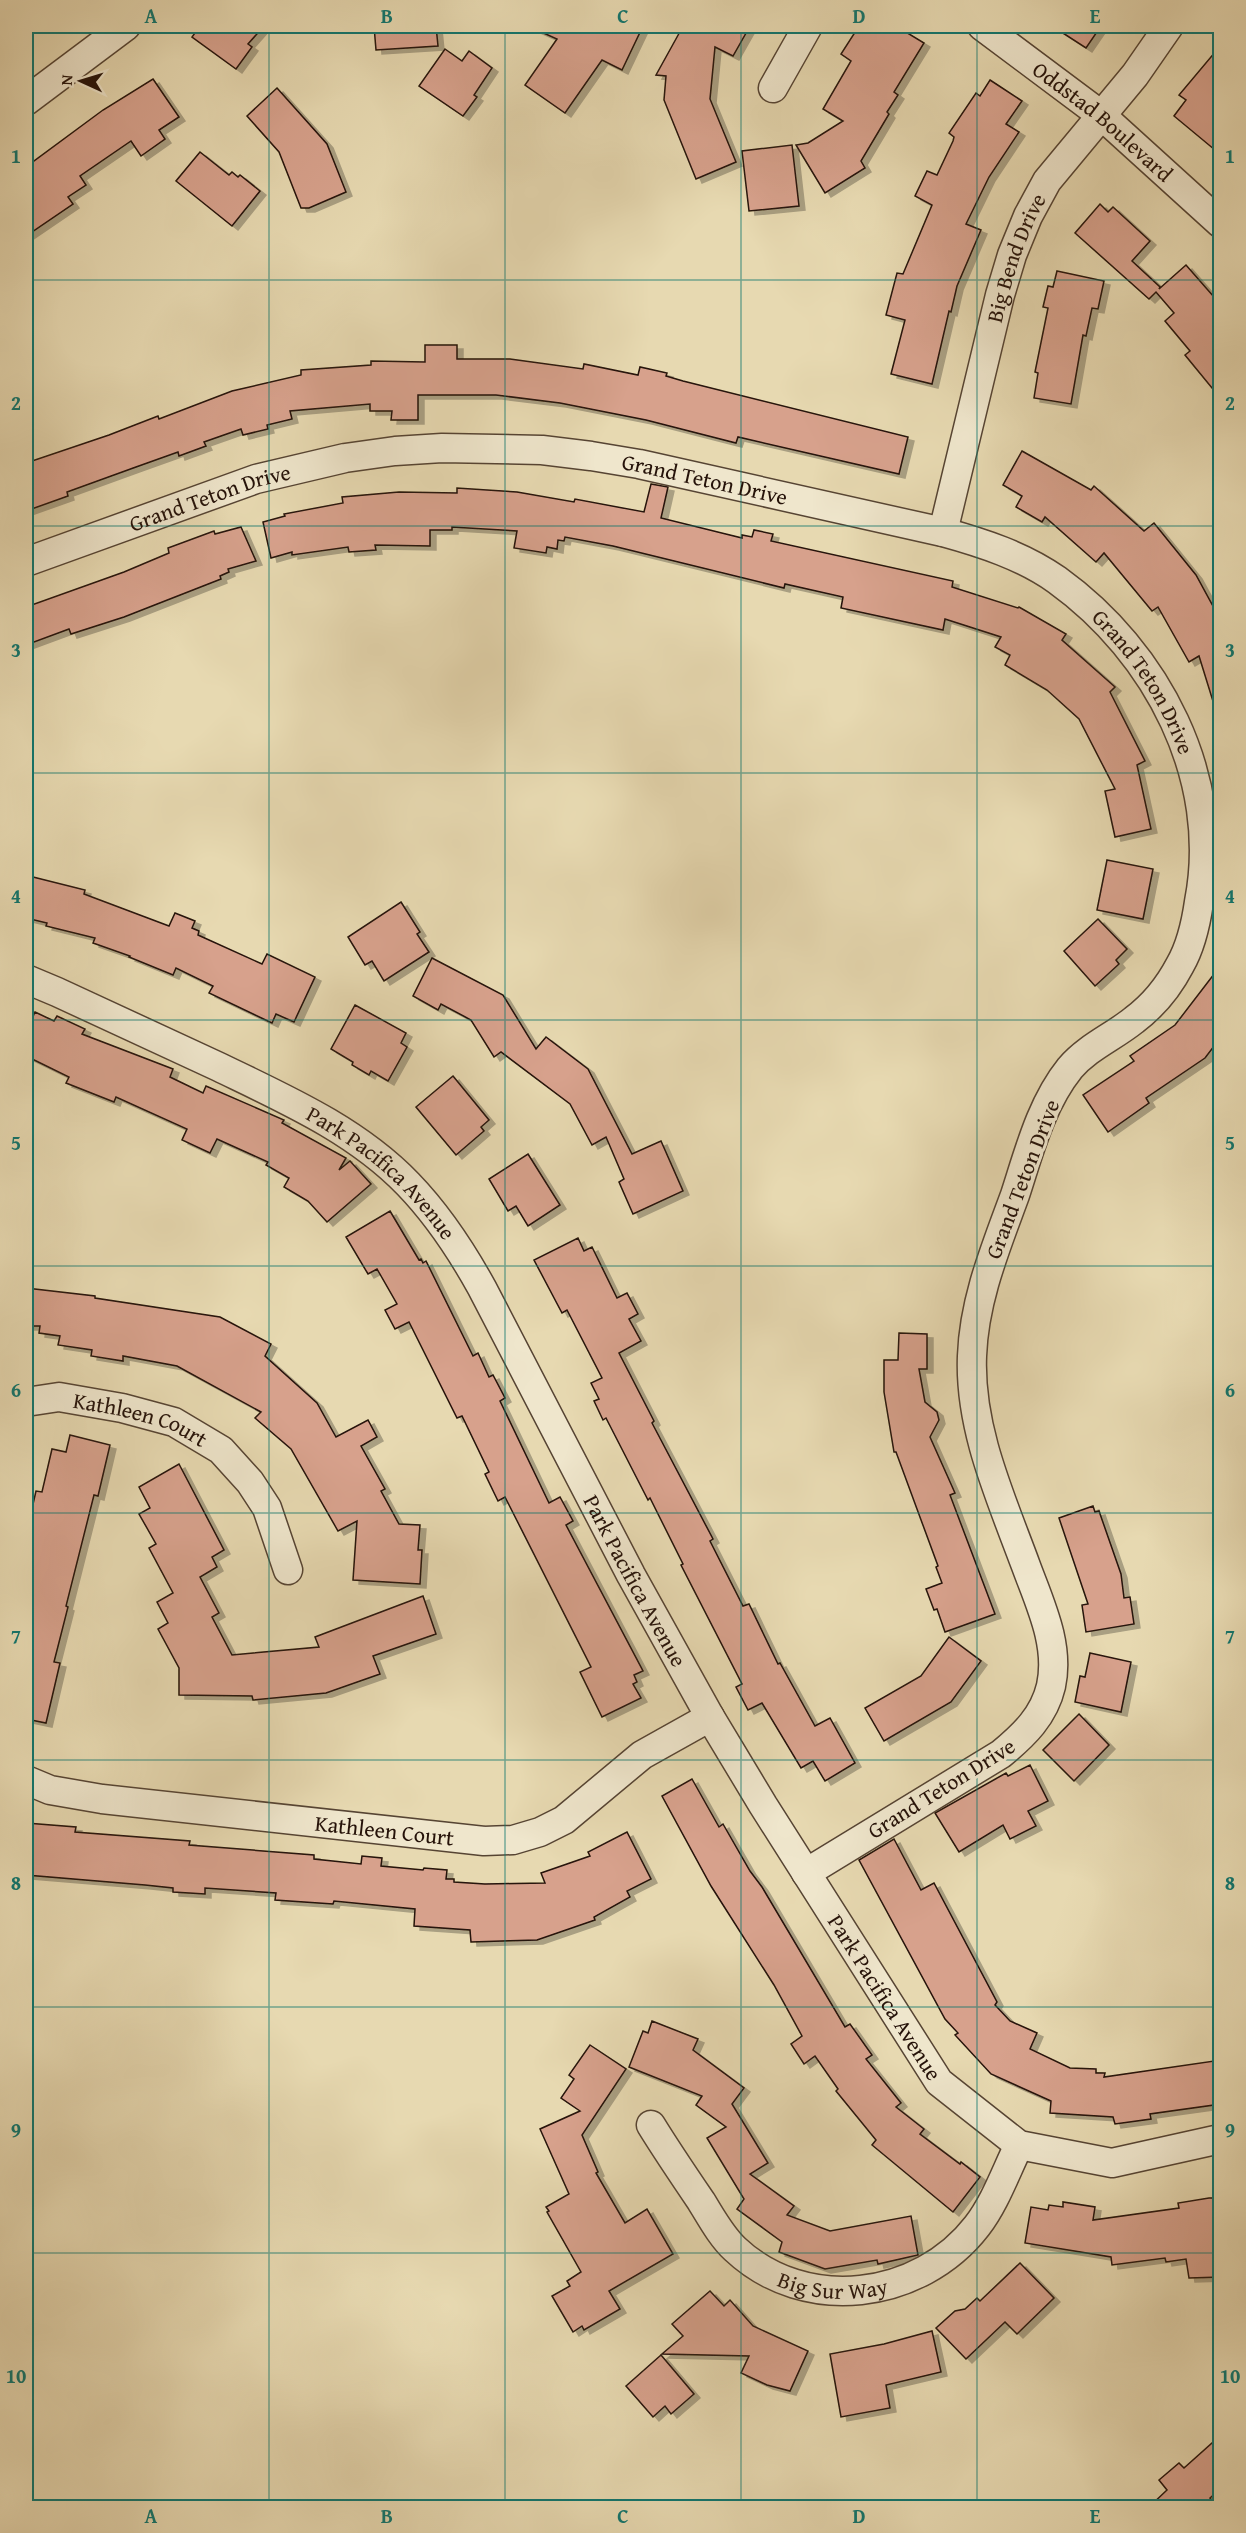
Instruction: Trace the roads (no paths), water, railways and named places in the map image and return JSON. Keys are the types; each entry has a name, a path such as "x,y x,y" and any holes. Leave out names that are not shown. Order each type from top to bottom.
{"street":[{"path":"26,101 126,26"},
{"path":"773,88 808,26"},
{"name":"Oddstad Boulevard","path":"982,26 1101,115 1221,223"},
{"name":"Big Bend Drive","path":"943,532 999,295 1028,216 1047,181 1135,75 1169,26"},
{"name":"Grand Teton Drive","path":"26,562 256,479 345,458 394,451 442,448 542,450 630,463 943,532 1017,557 1053,577 1089,605 1147,672 1170,712 1188,754 1200,795 1205,839 1203,884 1195,924 1182,962 1162,995 1134,1021 1100,1041 1071,1067 1052,1096 1038,1128 982,1288 972,1332 971,1378 976,1420 988,1463 1047,1625 1053,1656 1051,1685 1042,1711 1026,1734 1001,1754 806,1873"},
{"name":"Park Pacifica Avenue","path":"26,979 68,996 297,1104 374,1154 407,1183 437,1217 462,1251 631,1575 711,1717 806,1873 939,2082 1019,2145 1112,2163 1221,2139"},
{"name":"Kathleen Court","path":"26,1402 59,1397 122,1408 174,1422 221,1450 250,1482 267,1508 288,1570"},
{"name":"Kathleen Court","path":"26,1780 50,1790 102,1799 484,1841 513,1840 540,1832 564,1820 642,1755 711,1717"},
{"name":"Big Sur Way","path":"651,2125 719,2229 736,2249 765,2270 791,2282 824,2290 849,2291 880,2288 911,2279 937,2264 960,2246 978,2225 1019,2145"}]}
